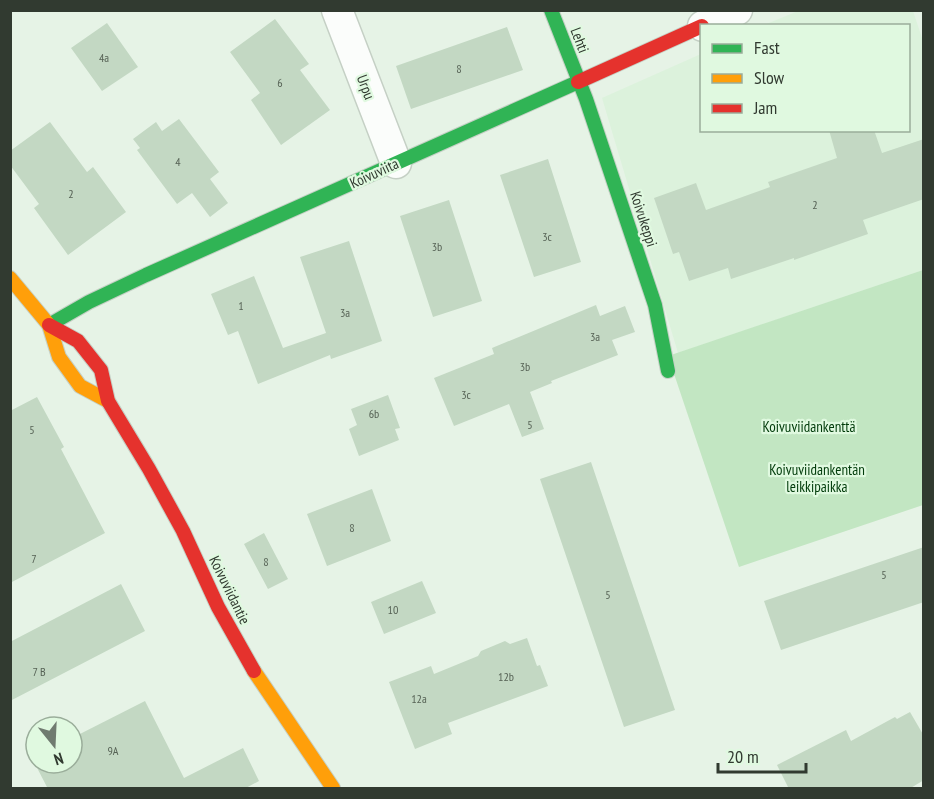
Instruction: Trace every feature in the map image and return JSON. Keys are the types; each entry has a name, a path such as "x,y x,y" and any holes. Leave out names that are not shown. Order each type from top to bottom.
{"street":[{"name":"Urpu","path":"337,10 396,163"},
{"name":"Lehti","path":"551,10 578,81"},
{"name":"Koivuviita","path":"707,24 737,10"},
{"name":"Koivuviita","path":"49,326 89,302 146,275 700,27"},
{"name":"Koivukeppi","path":"578,81 655,305 668,371"},
{"name":"Koivuviidantie","path":"10,278 49,326 59,357 80,386 108,401"},
{"name":"Koivuviidantie","path":"49,326 78,341 100,370 108,401 149,468 183,531 218,607 260,682 333,789"}],"shaded area":[{"path":"798,11 913,11 924,44 923,270 678,353 602,98 700,54 700,132 910,132 910,24 766,24"}],"green space":[{"name":"Koivuviidankenttä","path":"923,270 923,505 739,567 668,356"}],"building":[{"path":"275,19 309,64 300,70 330,110 281,145 251,100 260,93 230,52"},
{"path":"107,23 138,67 102,91 71,48"},
{"path":"507,27 523,70 411,109 396,66"},
{"path":"179,119 219,172 210,179 228,203 210,217 192,193 177,204 137,150 140,148 133,139 156,122 162,131"},
{"path":"50,122 87,172 93,167 126,212 68,255 34,208 39,204 10,165 10,151"},
{"path":"830,132 875,132 882,153 924,139 924,199 863,220 868,234 794,260 794,258 731,279 728,268 689,281 679,252 673,254 654,198 696,183 706,210 770,187 768,182 837,158"},
{"path":"548,159 581,262 534,277 500,175"},
{"path":"449,200 482,301 433,317 400,216"},
{"path":"349,241 382,341 331,359 330,355 258,384 238,331 228,335 211,294 254,276 283,348 326,333 300,257"},
{"path":"596,305 600,316 625,306 635,332 612,340 618,355 551,381 552,383 530,392 544,429 522,437 509,404 454,426 434,378 494,354 492,348"},
{"path":"388,395 400,428 395,429 399,440 359,456 349,429 357,425 351,409"},
{"path":"37,397 105,533 10,583 10,411"},
{"path":"591,462 675,710 624,727 540,479"},
{"path":"372,489 391,541 327,566 307,514"},
{"path":"264,533 288,579 268,589 244,544"},
{"path":"924,547 924,602 781,650 764,601"},
{"path":"422,581 436,613 384,634 371,602"},
{"path":"121,584 145,631 10,701 10,642"},
{"path":"527,638 537,666 540,665 548,686 448,723 452,734 415,749 389,682 431,666 434,674 478,656 481,651 505,641 510,644"},
{"path":"145,701 184,778 243,748 259,781 244,789 48,789 41,775 84,775 84,732"},
{"path":"910,712 924,736 924,780 909,789 789,789 777,765 846,730 851,741 895,717 897,719"}],"traffic: fast":[{"path":"551,10 586,99 655,305 668,371"},
{"path":"49,325 89,302 146,275 578,82"}],"traffic: slow":[{"path":"10,278 49,325 59,357 80,386 108,401"},
{"path":"254,671 333,788"}],"traffic: jam":[{"path":"578,82 700,27"},
{"path":"49,325 78,341 101,370 108,401 183,531 218,607 254,671"}],"park label":[{"name":"Koivuviidankentän leikkipaikka","path":"817,478"}]}
